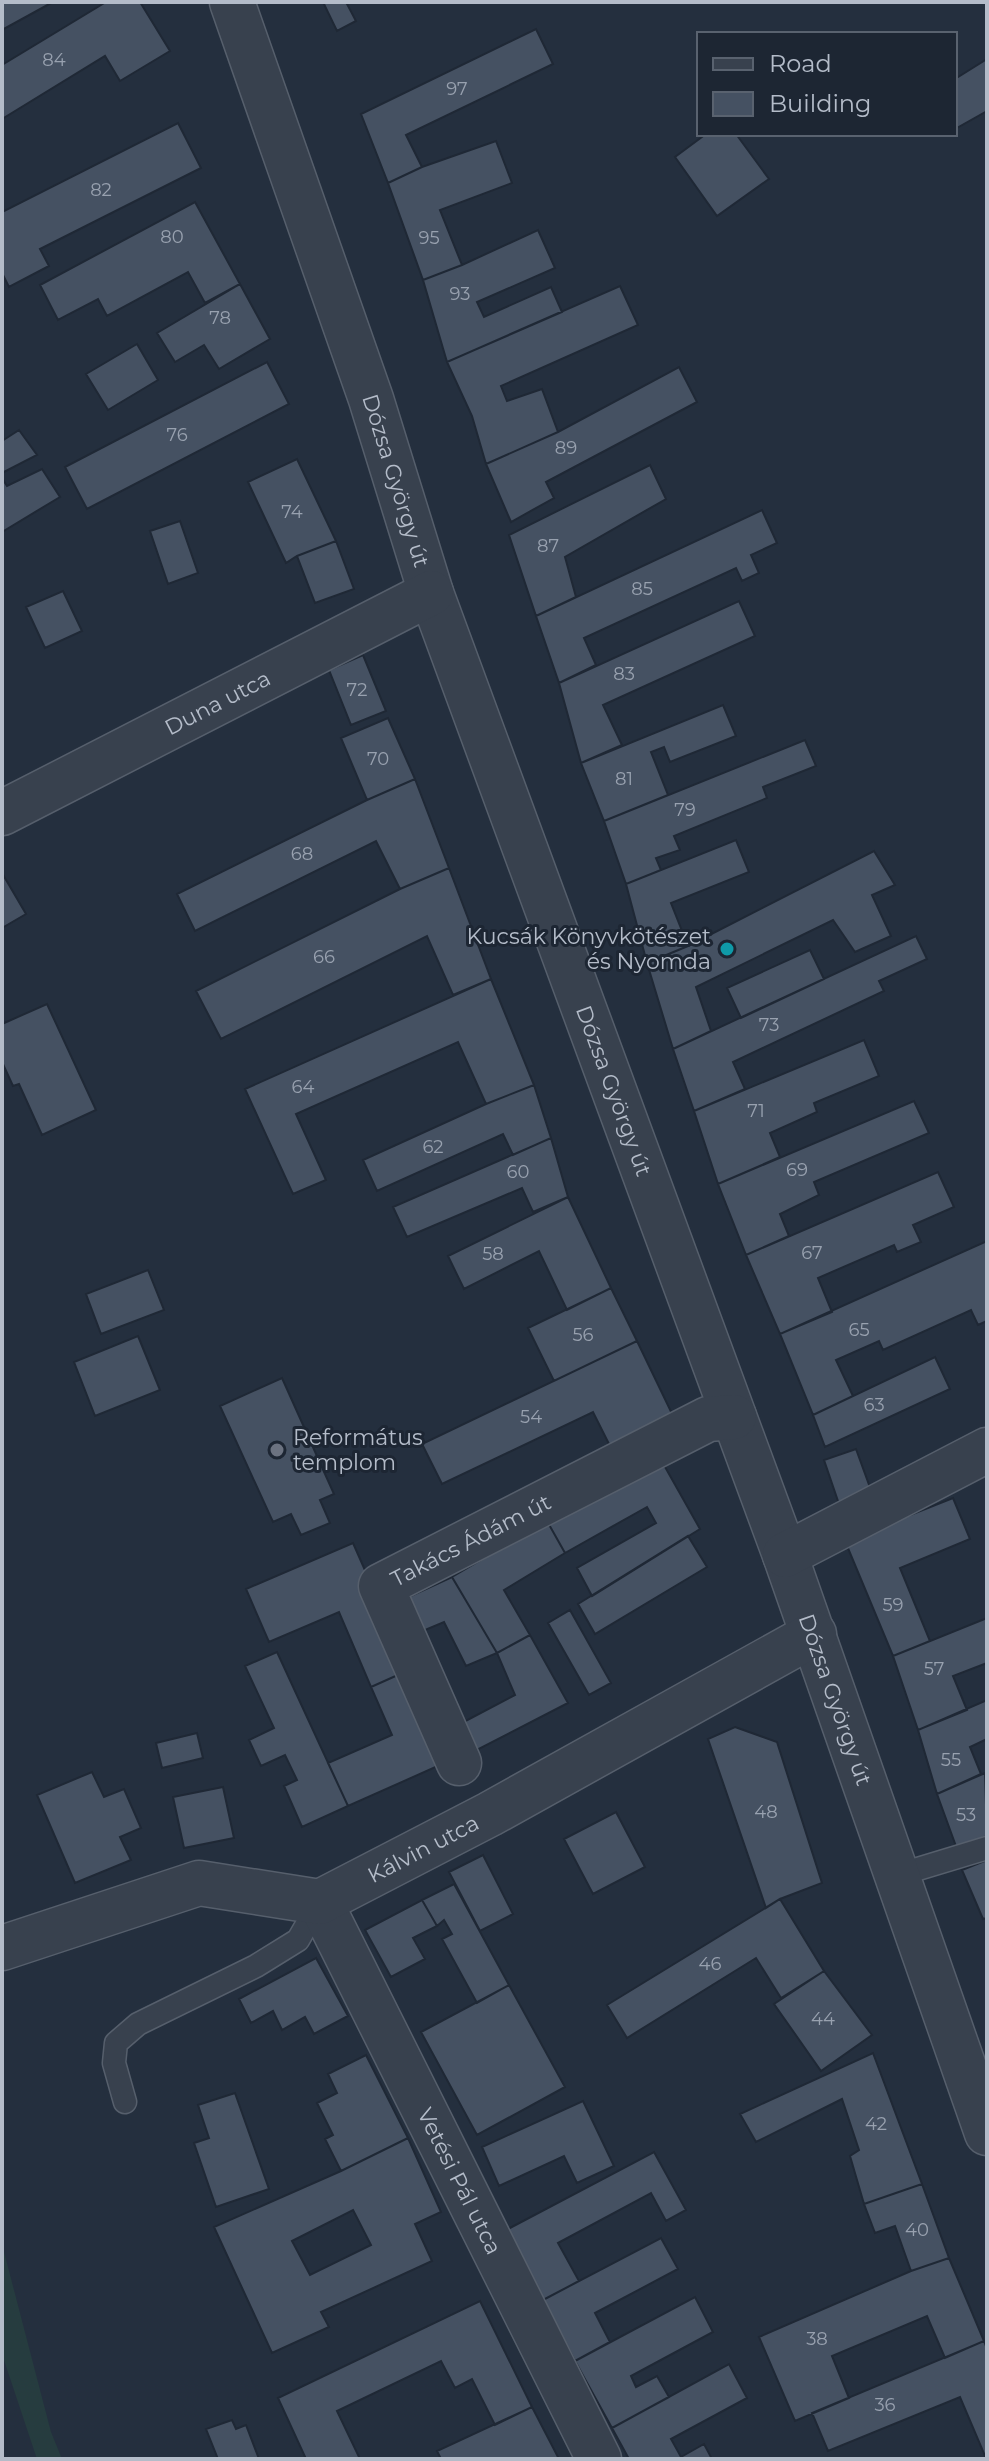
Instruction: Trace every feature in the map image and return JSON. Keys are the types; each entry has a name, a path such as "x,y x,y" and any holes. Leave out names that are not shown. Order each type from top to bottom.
{"street":[{"name":"Dózsa György út","path":"232,2 371,399 431,593 814,1634 987,2133"},
{"name":"Duna utca","path":"7,798 431,593"},
{"name":"Takács Ádám út","path":"459,1763 381,1586 708,1419 734,1417"},
{"path":"785,1555 987,1450"},
{"name":"Kálvin utca","path":"320,1902 490,1814 814,1634"},
{"path":"2,1948 199,1883 320,1902"},
{"name":"Vetési Pál utca","path":"320,1902 599,2459"}],"lane":[{"path":"898,1875 987,1848"},
{"path":"125,2102 114,2063 116,2043 138,2024 256,1966 298,1940 320,1902"}],"green space":[{"path":"2,2244 51,2432 62,2459 37,2459 2,2354"}],"building":[{"path":"2,2 53,2 2,30"},
{"path":"106,2 140,2 170,51 120,81 105,56 2,119 2,65"},
{"path":"323,2 346,2 356,21 337,31"},
{"path":"536,29 553,64 406,135 422,167 388,183 361,114"},
{"path":"987,59 987,111 957,128 957,78"},
{"path":"178,123 201,168 40,249 49,266 9,287 2,273 2,212"},
{"path":"703,136 737,136 769,179 717,216 675,157"},
{"path":"496,141 512,183 440,210 462,265 423,280 388,183 422,167"},
{"path":"195,202 240,284 205,303 188,272 107,316 98,299 58,320 40,285"},
{"path":"538,230 555,268 477,302 484,317 551,287 562,312 447,362 423,280"},
{"path":"240,284 270,339 219,369 204,345 175,362 157,333"},
{"path":"620,286 638,325 501,386 507,401 542,389 558,432 486,464 472,416 447,362"},
{"path":"137,344 158,380 108,410 86,374"},
{"path":"267,362 289,404 87,509 65,467"},
{"path":"679,367 697,402 546,482 554,498 511,522 486,464 558,432"},
{"path":"19,430 37,455 2,473 2,441"},
{"path":"297,459 336,541 286,563 248,482"},
{"path":"650,465 666,499 565,557 576,597 536,616 509,535"},
{"path":"42,469 60,497 2,532 2,478 7,486"},
{"path":"762,510 777,543 751,555 759,573 742,581 736,568 584,638 596,665 559,683 536,616"},
{"path":"180,521 198,573 168,584 150,531"},
{"path":"336,541 354,589 315,603 297,556"},
{"path":"63,591 82,631 45,648 26,607"},
{"path":"739,601 755,636 603,705 622,745 581,763 559,683"},
{"path":"363,655 386,711 351,725 329,670"},
{"path":"723,705 736,736 670,762 664,747 651,752 668,795 604,821 581,763"},
{"path":"388,718 415,779 367,800 341,738"},
{"path":"805,740 816,766 763,787 767,798 674,836 680,850 656,858 661,870 626,884 604,821"},
{"path":"415,779 449,868 400,889 376,841 195,931 177,894"},
{"path":"736,840 749,872 671,903 688,946 647,963 626,884"},
{"name":"Kucsák Könyvkötészet és Nyomda","path":"874,851 895,885 872,895 891,936 855,952 833,920 696,987 711,1031 673,1049 647,963 688,946"},
{"path":"449,868 491,979 453,995 427,936 221,1039 196,991 400,889"},
{"path":"2,873 26,914 2,928"},
{"path":"916,936 927,959 879,981 884,991 733,1062 745,1089 694,1111 673,1049"},
{"path":"810,950 824,979 741,1018 727,988"},
{"path":"491,979 534,1085 486,1104 458,1042 296,1114 326,1180 293,1194 245,1089"},
{"path":"47,1004 96,1110 42,1135 19,1084 13,1086 2,1062 2,1024"},
{"path":"864,1040 879,1076 814,1103 817,1112 770,1133 780,1157 718,1184 694,1111"},
{"path":"534,1085 551,1138 513,1155 503,1134 377,1191 363,1160"},
{"path":"914,1101 929,1133 814,1182 819,1195 780,1214 789,1236 746,1255 718,1184"},
{"path":"551,1138 568,1197 533,1212 522,1188 407,1237 393,1207"},
{"path":"938,1172 954,1207 913,1225 921,1242 897,1252 894,1245 818,1278 832,1312 780,1334 746,1255"},
{"path":"568,1197 611,1288 567,1310 539,1251 464,1289 448,1256"},
{"path":"987,1241 987,1321 978,1325 971,1310 883,1350 879,1341 836,1360 853,1396 813,1415 780,1334"},
{"path":"148,1270 164,1310 101,1334 86,1294"},
{"path":"611,1288 637,1341 554,1381 528,1328"},
{"path":"138,1336 160,1390 95,1416 74,1362"},
{"path":"637,1341 676,1422 613,1452 593,1412 442,1484 422,1444"},
{"path":"935,1357 950,1389 825,1447 813,1415"},
{"name":"Református templom","path":"282,1378 334,1494 320,1500 330,1523 301,1535 291,1514 273,1522 220,1406"},
{"path":"856,1449 872,1493 839,1504 824,1460"},
{"path":"660,1458 700,1529 592,1596 577,1568 656,1523 647,1507 565,1553 547,1521"},
{"path":"953,1498 970,1539 900,1568 930,1641 893,1656 845,1541"},
{"path":"547,1521 565,1553 504,1590 530,1635 497,1653 452,1577"},
{"path":"688,1536 707,1567 595,1634 578,1604"},
{"path":"353,1543 409,1670 371,1687 339,1612 269,1642 246,1589"},
{"path":"452,1577 497,1653 466,1666 444,1622 418,1633 402,1600"},
{"path":"570,1610 611,1683 589,1695 548,1623"},
{"path":"987,1618 987,1663 953,1676 967,1710 918,1730 893,1656"},
{"path":"530,1635 568,1703 471,1753 456,1726 515,1695 497,1653"},
{"path":"277,1652 348,1806 302,1827 284,1786 297,1780 285,1755 261,1766 249,1740 274,1728 245,1666"},
{"path":"409,1670 449,1761 348,1806 328,1763 392,1735 371,1687"},
{"path":"987,1700 987,1739 970,1747 981,1774 937,1794 918,1730"},
{"path":"735,1727 777,1742 822,1883 780,1899 766,1908 708,1739"},
{"path":"197,1733 203,1758 162,1768 156,1743"},
{"path":"92,1772 104,1797 124,1789 141,1828 120,1837 131,1860 75,1883 37,1795"},
{"path":"985,1773 987,1836 957,1849 937,1794"},
{"path":"223,1787 234,1838 184,1848 173,1797"},
{"path":"616,1812 645,1867 593,1894 564,1839"},
{"path":"483,1855 513,1914 480,1931 449,1872"},
{"path":"987,1860 987,1918 983,1919 962,1870"},
{"path":"454,1884 509,1985 477,2003 442,1939 452,1934 444,1920 437,1926 422,1900"},
{"path":"780,1899 824,1971 781,1998 756,1958 627,2038 607,2005"},
{"path":"422,1900 437,1926 413,1938 425,1959 391,1977 365,1930"},
{"path":"316,1958 348,2016 314,2034 305,2017 282,2030 273,2011 251,2023 239,1999"},
{"path":"824,1971 872,2035 821,2071 774,2004"},
{"path":"509,1985 565,2087 477,2135 421,2032"},
{"path":"873,2053 922,2184 864,2204 850,2156 859,2150 842,2099 756,2142 740,2114"},
{"path":"366,2055 408,2138 341,2171 325,2139 333,2135 317,2103 337,2093 328,2074"},
{"path":"235,2093 269,2189 216,2207 194,2143 209,2138 198,2105"},
{"path":"583,2101 614,2166 577,2183 564,2156 499,2186 482,2147"},
{"path":"408,2138 441,2212 415,2224 432,2261 321,2312 329,2327 272,2353 214,2227","holes":["353,2210 371,2245 310,2275 292,2241"]},
{"path":"654,2152 686,2210 666,2221 651,2193 558,2243 579,2281 543,2300 508,2229"},
{"path":"922,2184 949,2258 911,2271 895,2226 875,2233 864,2204"},
{"path":"661,2238 678,2269 595,2313 610,2342 575,2361 543,2300"},
{"path":"949,2258 984,2341 945,2358 927,2316 832,2356 849,2398 795,2421 759,2337 911,2271"},
{"path":"695,2297 713,2332 631,2376 636,2387 657,2376 669,2397 612,2428 575,2361"},
{"path":"480,2301 532,2407 495,2425 472,2379 455,2388 441,2361 337,2411 360,2459 306,2459 278,2398"},
{"path":"984,2341 987,2349 987,2455 960,2397 828,2451 812,2413"},
{"path":"729,2364 747,2398 671,2439 681,2457 704,2444 712,2459 629,2459 612,2428"},
{"path":"532,2407 559,2459 441,2459 437,2451"},
{"path":"232,2420 236,2429 246,2425 259,2459 218,2459 206,2429"}],"place":[{"name":"Kucsák Könyvkötészet és Nyomda","path":"727,949"},
{"name":"Református templom","path":"277,1450"}]}
